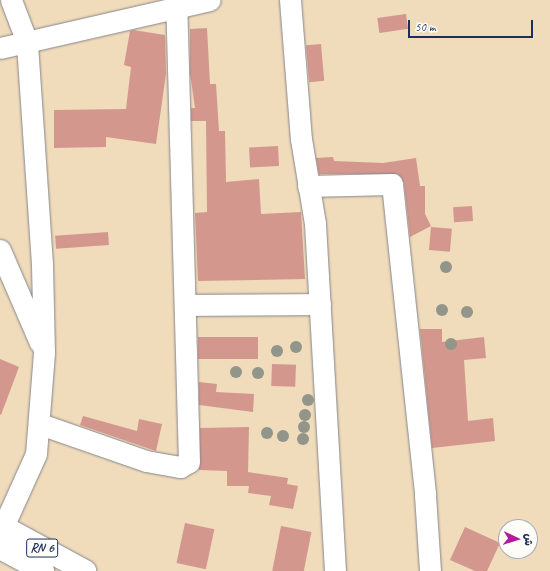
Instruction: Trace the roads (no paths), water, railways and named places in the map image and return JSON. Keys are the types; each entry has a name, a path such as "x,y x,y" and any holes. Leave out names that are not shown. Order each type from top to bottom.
{"main road":[{"name":"RN 6","path":"2,526 85,571"},
{"name":"RN 6","path":"0,548 43,571"}],"street":[{"path":"2,526 31,467 40,424 44,353 42,264 27,42 11,0"},
{"path":"0,48 210,0"},
{"path":"290,0 308,186 315,224 334,571"},
{"path":"40,424 146,461 180,467 188,464 191,455 176,7"},
{"path":"308,186 392,184 426,502 430,571"},
{"path":"0,250 44,353"},
{"path":"187,305 320,304"}]}
